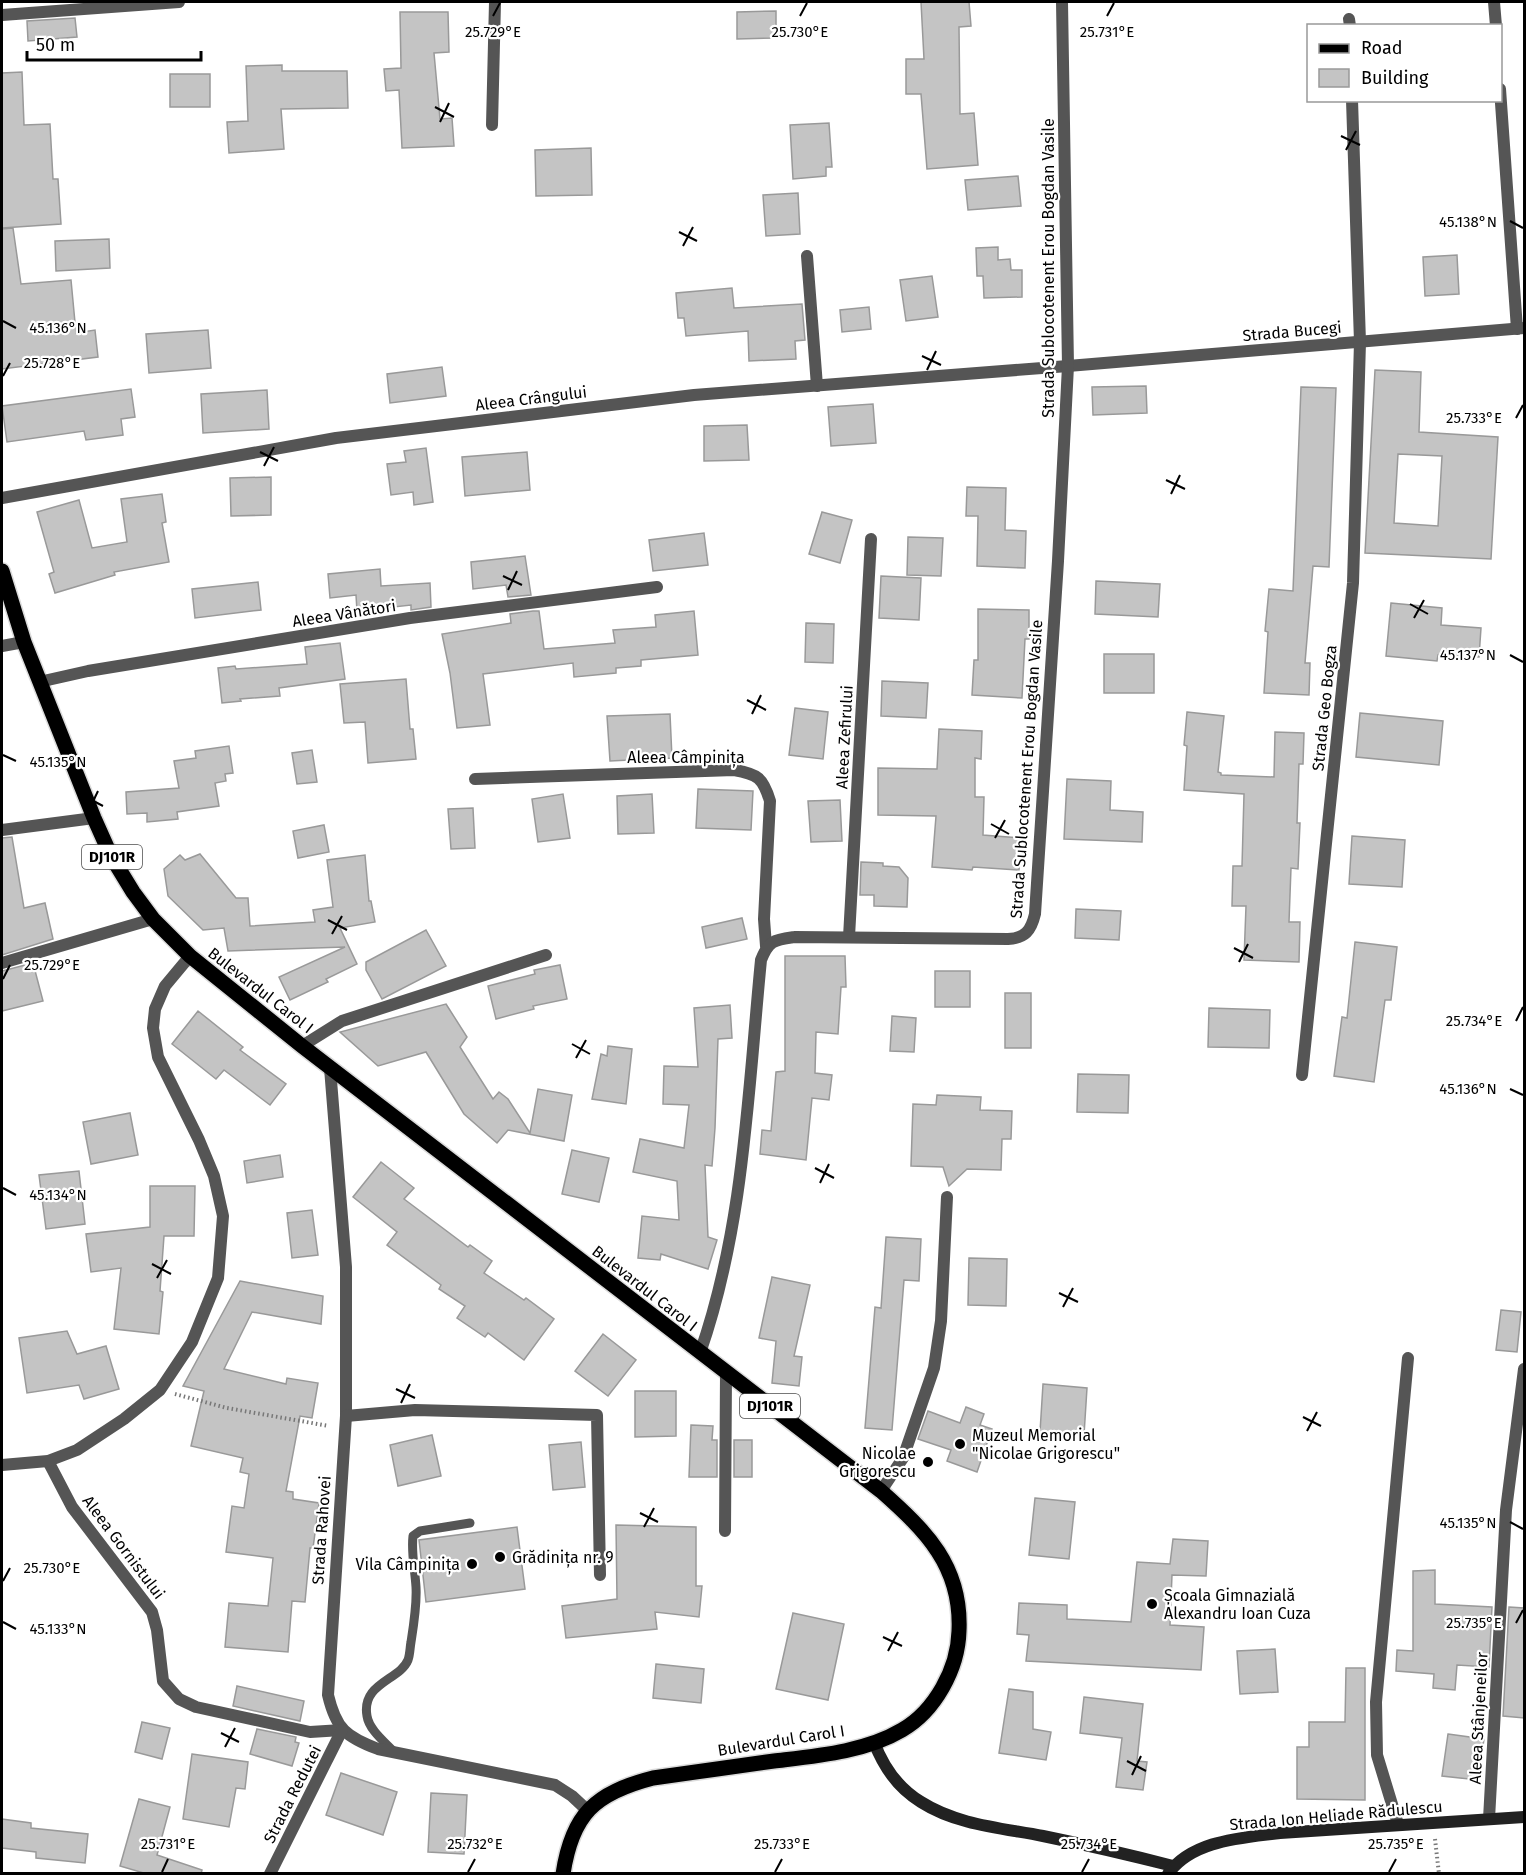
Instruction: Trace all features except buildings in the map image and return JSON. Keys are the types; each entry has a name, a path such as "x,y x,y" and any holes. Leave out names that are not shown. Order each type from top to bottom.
{"main road":[{"name":"Bulevardul Carol I","path":"2,571 24,642 94,818 111,856 153,919 190,956 302,1046 881,1491 921,1529 945,1562 958,1598 959,1629 955,1658 949,1674 929,1707 917,1720 902,1730 874,1742 817,1756 652,1778 628,1784 610,1793 587,1810 573,1833 563,1874"}],"street":[{"path":"2,15 179,2"},
{"path":"492,124 495,2"},
{"name":"Strada Sublocotenent Erou Bogdan Vasile","path":"766,946 778,940 795,937 1008,939 1019,938 1028,932 1032,924 1035,914 1058,573 1068,366 1062,2"},
{"path":"1494,2 1496,24"},
{"name":"Strada Geo Bogza","path":"1302,1075 1353,583 1360,342 1352,102"},
{"name":"Strada Bucegi","path":"1068,366 1521,328 1501,102"},
{"path":"807,256 817,386"},
{"name":"Aleea Crângului","path":"2,498 336,438 694,395 1068,366"},
{"name":"Aleea Zefirului","path":"849,937 871,539"},
{"name":"Aleea Vânători","path":"39,682 88,671 410,618 657,587"},
{"path":"2,646 24,642"},
{"name":"Aleea Câmpinița","path":"475,779 734,770 753,773 765,784 770,801 764,919 766,946"},
{"path":"2,830 94,818"},
{"path":"2,963 153,919"},
{"path":"700,1353 716,1300 736,1210 761,960 766,946"},
{"path":"302,1046 342,1021 546,955"},
{"path":"2,1465 48,1461 77,1450 124,1419 160,1390 192,1342 218,1278 223,1216 214,1176 199,1140 158,1058 153,1028 155,1009 165,986 190,956"},
{"name":"Strada Rahovei","path":"330,1068 346,1267 346,1416 328,1695 332,1714 342,1730"},
{"path":"881,1491 903,1458 934,1368 942,1321 947,1197"},
{"path":"1398,1824 1377,1755 1376,1702 1408,1358"},
{"name":"Aleea Stânjeneilor","path":"1489,1819 1506,1510 1524,1369"},
{"path":"725,1531 726,1373"},
{"path":"346,1416 415,1410 597,1415 600,1575"},
{"name":"Aleea Gornistului","path":"48,1461 72,1507 152,1612 157,1630 163,1681 179,1699 196,1707 310,1732 342,1730"},
{"path":"342,1730 360,1742 395,1753 555,1785 587,1810"},
{"name":"Strada Redutei","path":"270,1874 342,1730"},
{"name":"Strada Ion Heliade Rădulescu","path":"874,1742 880,1757 904,1789 934,1810 960,1820 1092,1846 1170,1870 1187,1856 1203,1848 1240,1838 1398,1824 1524,1817"}],"lane":[{"path":"395,1753 370,1726 366,1716 372,1694 386,1678 400,1670 408,1660 415,1618 413,1536 420,1531 470,1523"}],"path":[{"path":"160,1390 227,1408 345,1429"},
{"path":"1433,1822 1439,1874"}],"place":[{"name":"Muzeul Memorial \"Nicolae Grigorescu\"","path":"960,1444"},
{"name":"Nicolae Grigorescu","path":"928,1462"},
{"name":"Grădinița nr. 9","path":"500,1557"},
{"name":"Vila Câmpinița","path":"472,1564"},
{"name":"Școala Gimnazială Alexandru Ioan Cuza","path":"1152,1604"}]}
